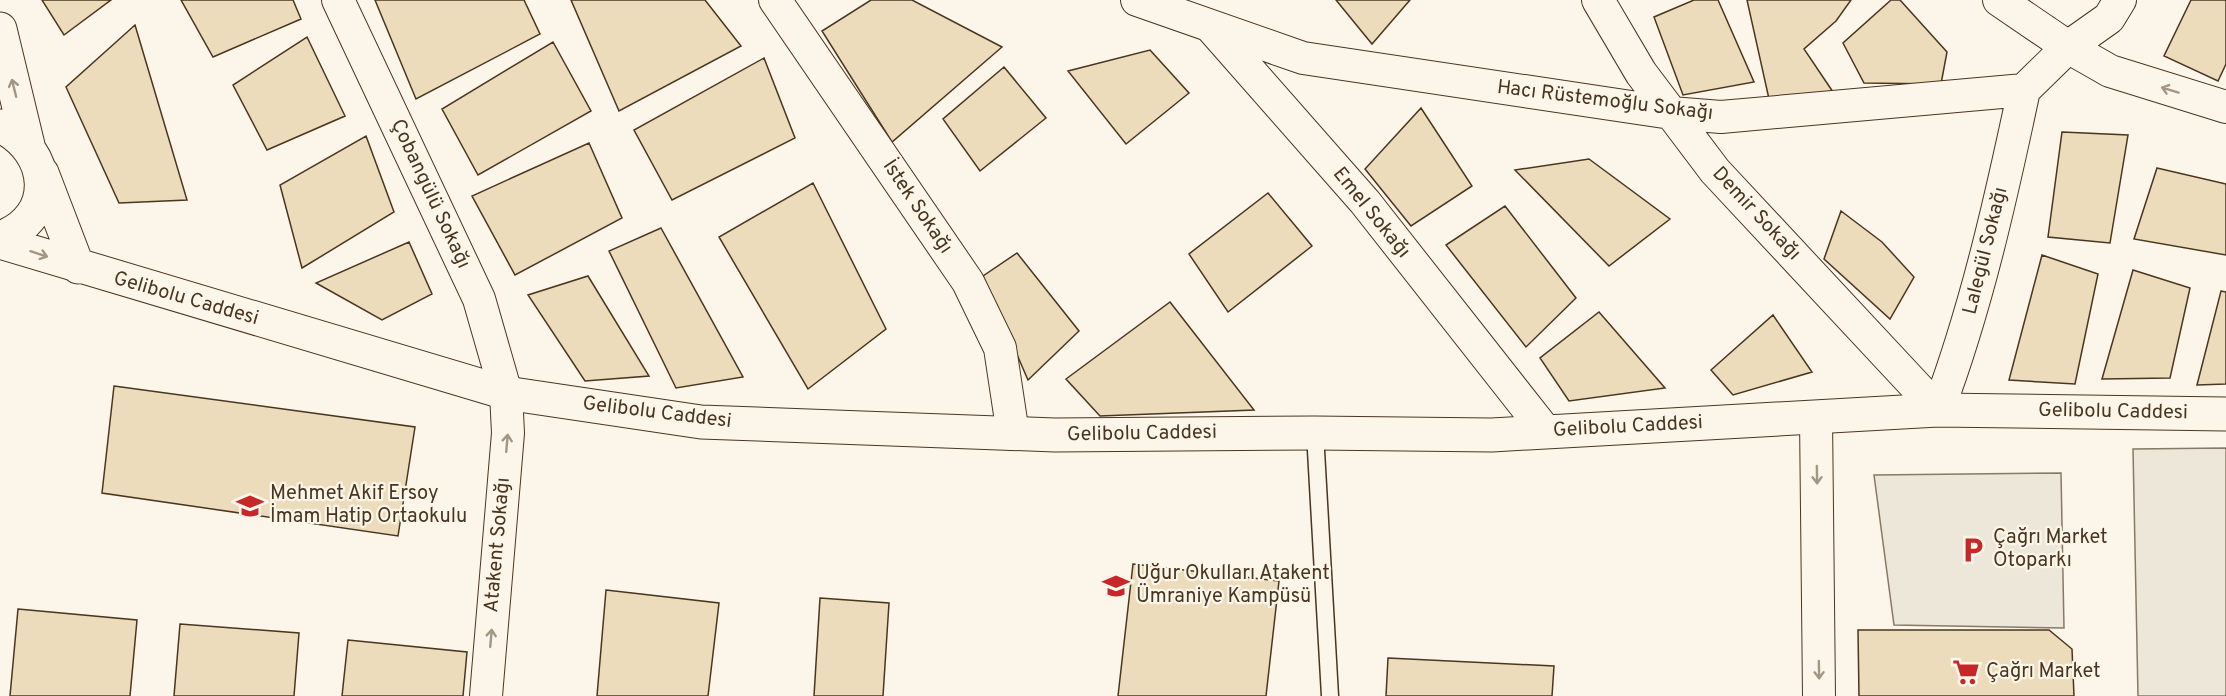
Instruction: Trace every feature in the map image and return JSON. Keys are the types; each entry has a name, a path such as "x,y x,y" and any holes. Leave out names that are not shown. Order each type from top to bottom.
{"street":[{"name":"Çobangülü Sokağı","path":"338,0 479,298 506,393"},
{"name":"İstek Sokağı","path":"775,0 968,282 1000,348 1013,434"},
{"name":"Hacı Rüstemoğlu Sokağı","path":"1137,0 1303,58 1671,113 1721,117 2024,90"},
{"name":"Emel Sokağı","path":"1191,0 1211,26 1365,202 1546,432"},
{"name":"Demir Sokağı","path":"1598,0 1641,73 1715,171 1938,410"},
{"path":"1999,0 2068,47 2110,71 2226,107"},
{"path":"2024,90 2068,47 2109,18 2120,0"},
{"path":"0,29 33,153 78,267"},
{"name":"Lalegül Sokağı","path":"1938,410 1960,352 2001,195 2024,90"},
{"path":"0,126 15,134 33,153"},
{"name":"Gelibolu Caddesi","path":"0,240 24,224 34,210 40,194 41,180 33,153"},
{"name":"Gelibolu Caddesi","path":"0,240 78,267 506,393 701,422 1013,434 1492,435 1938,410 2226,414"},
{"name":"Atakent Sokağı","path":"486,696 508,433 506,393"},
{"path":"1816,417 1819,696"}],"lane":[{"path":"1315,433 1330,696"}],"shaded area":[{"name":"Çağrı Market Otoparkı","path":"2226,448 2226,696 2138,696 2133,449"},
{"name":"Çağrı Market Otoparkı","path":"2061,473 2064,628 1894,625 1874,475"}],"building":[{"path":"42,0 111,0 64,35"},
{"path":"181,0 293,0 301,19 213,57"},
{"path":"375,0 524,0 540,34 416,99"},
{"path":"571,0 705,0 741,46 619,111"},
{"path":"871,0 912,0 1002,47 892,142 822,31"},
{"path":"1336,0 1410,0 1372,44"},
{"path":"1694,0 1718,0 1754,82 1683,95 1654,17"},
{"path":"1747,0 1851,0 1836,21 1804,49 1833,92 1769,99"},
{"path":"1891,0 1900,0 1947,52 1941,84 1864,83 1843,43"},
{"path":"2191,0 2226,0 2226,64 2218,81 2164,56"},
{"path":"135,25 187,200 119,203 66,87"},
{"path":"307,37 345,116 267,150 233,85"},
{"path":"553,42 591,111 478,175 442,109"},
{"path":"1150,50 1189,93 1126,144 1068,71"},
{"path":"764,58 795,138 672,200 634,130"},
{"path":"1004,67 1046,118 980,171 943,119"},
{"path":"1421,108 1472,186 1411,226 1365,169"},
{"path":"2062,132 2128,135 2110,243 2048,237"},
{"path":"366,136 394,212 302,268 280,185"},
{"path":"589,143 622,218 515,275 472,196"},
{"path":"1589,159 1670,219 1609,266 1515,170"},
{"path":"2157,168 2226,184 2226,255 2134,239"},
{"path":"813,183 886,329 808,389 719,237"},
{"path":"1268,193 1312,246 1228,312 1189,254"},
{"path":"1505,206 1576,298 1526,347 1446,245"},
{"path":"1841,211 1882,242 1914,277 1890,319 1824,259"},
{"path":"661,228 743,377 676,388 609,251"},
{"path":"409,242 432,294 382,320 316,283"},
{"path":"1017,253 1079,331 1028,380 983,276"},
{"path":"2042,255 2098,274 2075,384 2009,380"},
{"path":"2133,270 2190,288 2170,378 2102,379"},
{"path":"588,276 649,376 585,381 528,295"},
{"path":"2221,291 2226,292 2226,384 2197,385"},
{"path":"1170,302 1254,410 1100,416 1066,379"},
{"path":"1599,312 1665,388 1569,401 1540,358"},
{"path":"1773,315 1812,372 1733,395 1711,370"},
{"path":"114,386 415,427 398,536 102,493"},
{"path":"1133,564 1279,581 1266,696 1118,696"},
{"path":"606,590 719,603 708,696 597,696"},
{"path":"820,598 889,603 883,696 814,696"},
{"path":"18,609 137,620 130,696 10,696"},
{"path":"180,624 299,633 294,696 174,696"},
{"name":"Çağrı Market","path":"1858,630 2049,630 2072,649 2074,696 1859,696"},
{"path":"348,640 467,652 463,696 342,696"},
{"path":"1388,658 1554,666 1552,696 1386,696"}],"place":[{"name":"Mehmet Akif Ersoy İmam Hatip Ortaokulu","path":"250,506"},
{"name":"Çağrı Market Otoparkı","path":"1973,550"},
{"name":"Uğur Okulları Atakent Ümraniye Kampüsü","path":"1116,586"},
{"name":"Çağrı Market","path":"1966,672"}]}
